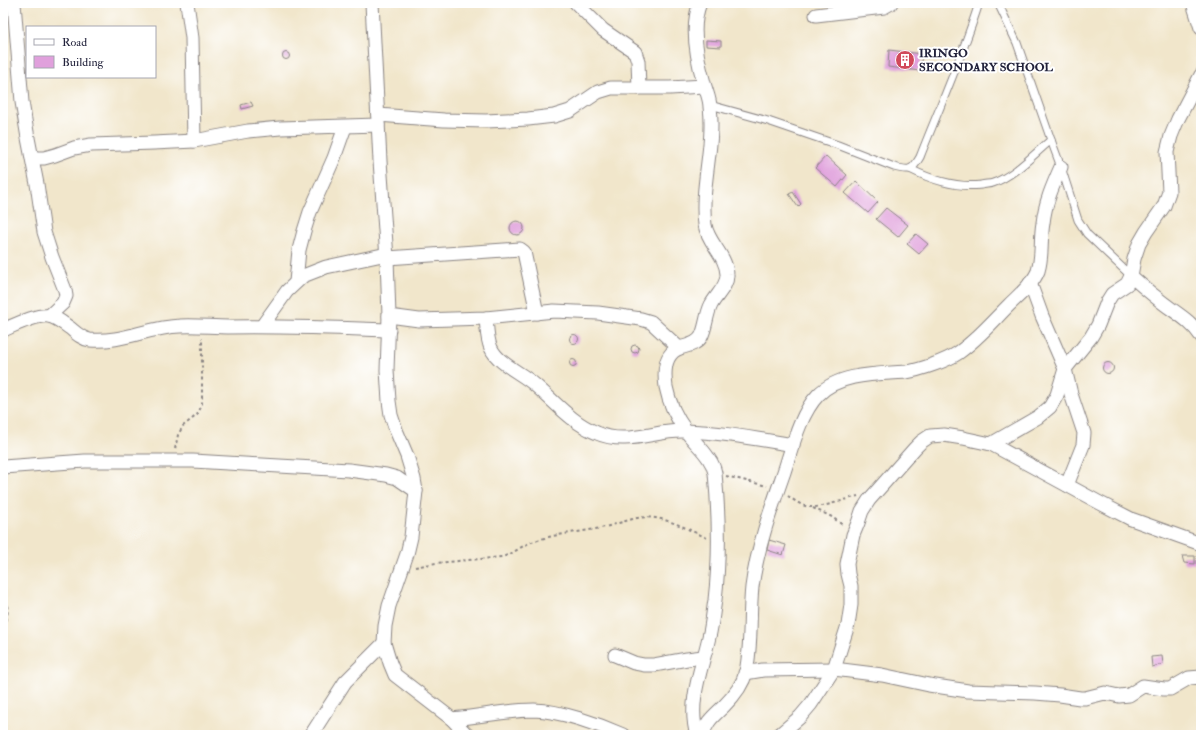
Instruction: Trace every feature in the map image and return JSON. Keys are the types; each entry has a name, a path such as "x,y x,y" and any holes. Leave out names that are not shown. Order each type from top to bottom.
{"street":[{"path":"14,3 22,102 44,232 66,296 63,303 49,316"},
{"path":"187,3 192,38 194,141"},
{"path":"372,3 387,256 389,316 388,386 391,415 407,456 416,491 410,537 402,569 389,606 385,626 384,643 395,675 452,719 467,735"},
{"path":"576,3 602,30 635,52 638,61 639,88"},
{"path":"698,735 694,725 694,709 697,683 709,636 715,600 718,560 716,473 710,460 678,420 666,388 665,375 666,363 670,355 679,348 696,343 701,337 710,306 726,283 727,274 723,260 712,242 706,227 704,211 711,128 710,106 698,64 695,45 696,26 700,3"},
{"path":"816,15 884,7 891,3"},
{"path":"1193,3 1201,28"},
{"path":"991,444 1027,424 1050,407 1058,395 1065,369 1091,337 1112,294 1127,284 1131,276 1134,259 1139,244 1164,206 1169,192 1167,152 1171,136 1178,119 1201,75"},
{"path":"32,158 44,158 74,148 91,145 194,141 248,131 280,128 345,127 378,120 528,119 554,116 570,111 598,92 611,88 670,88 704,86"},
{"path":"296,282 299,250 310,212 334,158 345,127"},
{"path":"698,735 735,693 745,673 750,644 752,587 758,555 770,513 793,445 809,407 819,394 845,379 864,375 910,371 932,365 957,354 980,335 1030,283 1037,272 1041,258 1042,226 1045,209 1061,167"},
{"path":"262,326 287,291 296,282 303,276 326,268 387,256 520,249 524,252 537,314"},
{"path":"1131,276 1157,298 1196,327 1201,336"},
{"path":"1030,283 1042,316 1065,369 1071,394 1084,433 1083,445 1067,485"},
{"path":"389,316 419,320 486,318 537,314 554,311 598,313 651,322 679,348"},
{"path":"3,330 42,316 55,318 81,337 89,340 121,338 168,327 262,326 389,330"},
{"path":"486,318 490,347 495,355 536,385 563,411 598,434 617,438 634,438 666,432 686,431 793,445"},
{"path":"779,735 800,717 811,704 834,669 848,625 851,604 851,586 847,564 853,535 862,511 869,500 921,442 930,436 944,435 991,444 1132,519 1201,544"},
{"path":"3,467 85,461 192,461 349,470 397,478 416,491"},
{"path":"310,735 345,682 384,643"},
{"path":"615,655 634,664 644,665 654,665 683,659 703,658"},
{"path":"745,673 762,670 834,669 882,675 968,691 1034,693 1080,698 1105,693 1119,696 1129,695 1143,686 1170,689 1189,678 1201,677"},
{"path":"452,719 535,710 568,716 598,725 623,735"}],"lane":[{"path":"910,169 915,166 920,157 979,3"},
{"path":"998,3 1017,43 1078,220 1087,234 1131,276"},
{"path":"710,106 768,121 838,145 894,167 910,169 928,178 949,184 973,186 993,183 1011,173 1051,140"}],"path":[{"path":"175,449 178,435 183,426 197,415 202,405 202,327"},
{"path":"716,473 761,483 778,490 803,505 832,517 853,535"},
{"path":"812,508 861,495"},
{"path":"402,569 436,563 502,557 510,555 534,541 597,529 636,518 646,517 658,518 670,522 718,543"},
{"path":"3,594 7,603 7,612 5,623 3,625"}],"building":[{"path":"706,40 721,41 721,47 706,46"},
{"name":"IRINGO SECONDARY SCHOOL","path":"889,50 922,54 920,71 888,67"},
{"path":"286,52 289,53 289,59 286,60 283,59 282,56 283,53"},
{"path":"251,102 253,106 242,109 241,105"},
{"path":"826,156 847,175 837,187 815,168"},
{"path":"856,181 878,202 868,213 845,193"},
{"path":"793,192 801,204 798,207 789,194"},
{"path":"886,208 908,225 898,237 876,219"},
{"path":"517,221 522,223 524,228 522,233 517,235 512,233 510,228 512,223"},
{"path":"916,234 928,244 919,254 907,244"},
{"path":"572,335 576,335 578,339 576,343 572,343 570,341 570,337"},
{"path":"633,345 637,345 639,349 637,353 633,353 631,351 631,347"},
{"path":"573,359 576,360 576,366 573,367 570,366 569,363 570,360"},
{"path":"1106,363 1110,363 1112,364 1112,372 1106,373 1103,370 1103,366"},
{"path":"769,540 786,545 783,555 767,550"},
{"path":"1182,556 1195,556 1195,564 1184,563"},
{"path":"1162,656 1163,664 1152,667 1151,657"}],"place":[{"name":"IRINGO SECONDARY SCHOOL","path":"905,60"}]}
